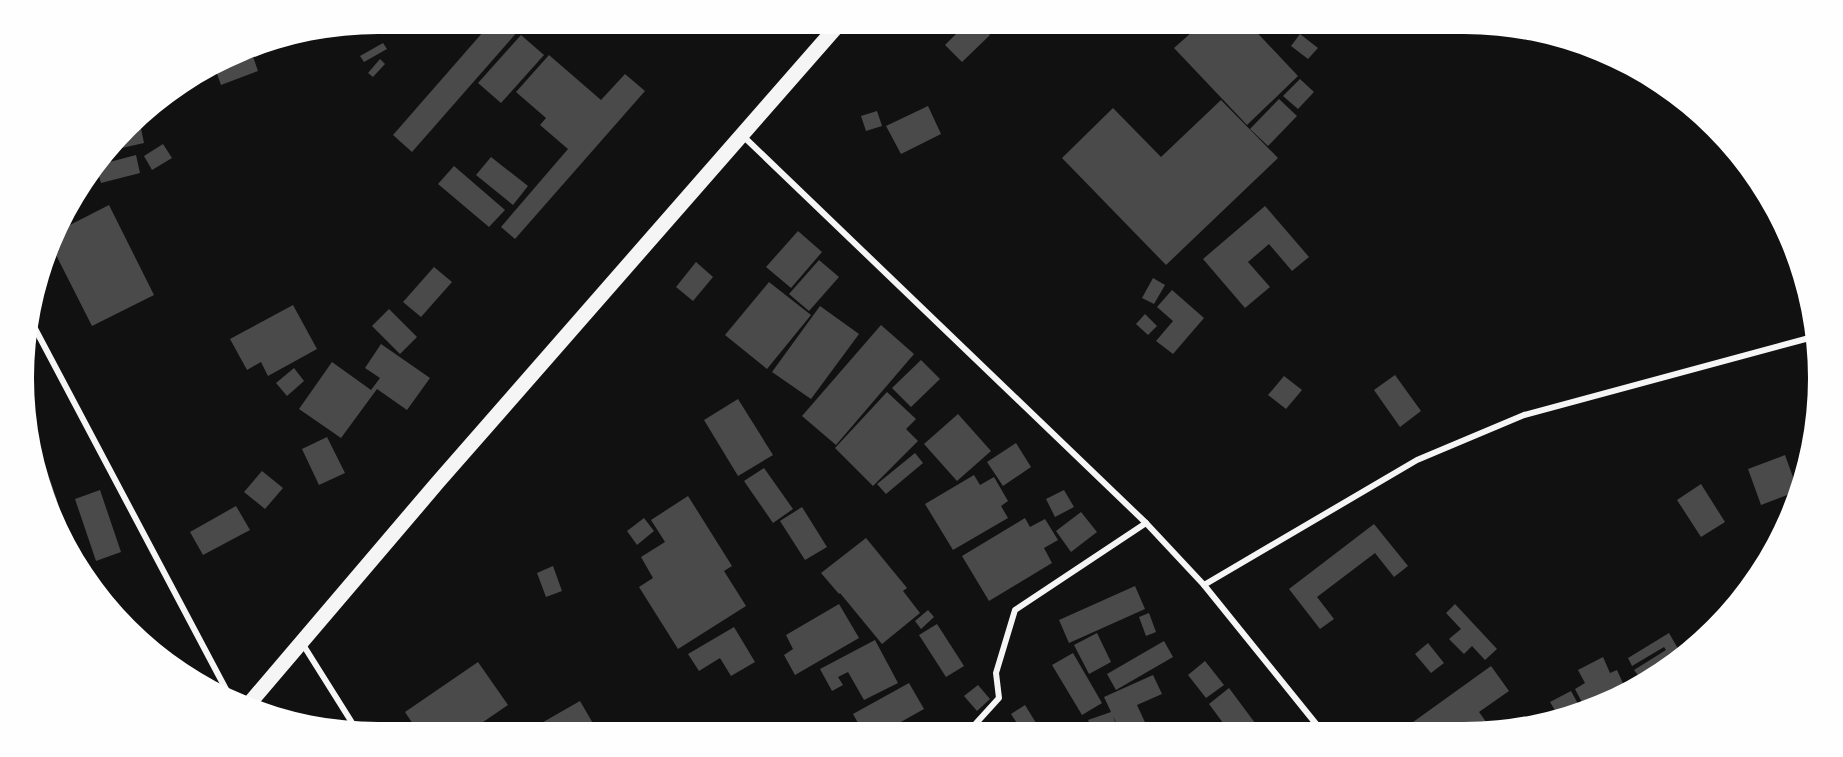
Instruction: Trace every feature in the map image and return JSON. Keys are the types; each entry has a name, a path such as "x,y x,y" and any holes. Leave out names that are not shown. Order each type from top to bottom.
{"main road":[{"path":"254,699 438,482 830,34"}],"street":[{"path":"741,134 1146,523 1204,585 1315,722"},
{"path":"37,333 224,686"},
{"path":"1204,585 1417,460 1524,415 1806,339"},
{"path":"977,722 999,698 996,672 1015,610 1146,523"},
{"path":"302,642 351,722"}],"building":[{"path":"481,34 515,34 412,152 393,135"},
{"path":"956,34 990,35 962,62 945,45"},
{"path":"1190,34 1258,34 1298,76 1247,125 1174,48"},
{"path":"1300,34 1318,48 1308,59 1291,46"},
{"path":"521,35 544,55 501,103 478,83"},
{"path":"383,43 387,49 364,62 360,56"},
{"path":"549,55 601,100 625,74 645,91 515,239 501,227 568,149 540,125 546,118 516,92"},
{"path":"254,58 258,71 221,85 217,75"},
{"path":"380,59 385,64 373,77 368,73"},
{"path":"1300,79 1314,92 1298,109 1283,96"},
{"path":"1279,99 1297,116 1268,146 1250,129"},
{"path":"1221,100 1278,158 1166,265 1062,158 1113,108 1161,157"},
{"path":"928,106 941,134 901,154 886,126"},
{"path":"877,111 882,126 866,131 861,116"},
{"path":"141,130 144,143 124,148"},
{"path":"163,144 172,158 152,170 144,156"},
{"path":"136,155 140,173 101,183 99,178 112,161"},
{"path":"491,157 528,186 513,205 476,175"},
{"path":"454,166 505,210 489,227 438,184"},
{"path":"109,205 154,295 92,326 57,257 71,224"},
{"path":"1265,206 1309,257 1292,271 1269,244 1248,262 1270,287 1245,308 1203,259"},
{"path":"798,231 822,252 791,288 766,267"},
{"path":"819,260 839,277 809,311 789,294"},
{"path":"696,262 713,277 693,301 676,287"},
{"path":"434,267 452,282 421,317 403,302"},
{"path":"1153,278 1165,285 1154,304 1142,298"},
{"path":"769,282 811,315 767,369 725,335"},
{"path":"1172,290 1204,318 1173,354 1156,341 1173,321 1157,307"},
{"path":"293,305 317,349 268,376 261,362 247,370 230,339"},
{"path":"820,306 859,334 811,399 772,372"},
{"path":"389,309 417,337 400,354 372,326"},
{"path":"1145,314 1157,326 1148,335 1136,324"},
{"path":"881,325 914,354 836,445 802,416"},
{"path":"381,344 430,378 407,410 377,389 341,438 299,409 332,362 371,390 380,378 365,368"},
{"path":"921,360 940,379 911,407 892,388"},
{"path":"294,368 304,381 287,396 276,383"},
{"path":"1395,375 1421,411 1400,427 1374,390"},
{"path":"1284,376 1302,390 1286,409 1268,395"},
{"path":"887,392 916,419 906,429 918,441 873,486 835,448"},
{"path":"738,399 773,455 738,476 704,420"},
{"path":"958,414 991,451 957,481 924,444"},
{"path":"327,437 345,473 319,485 302,449"},
{"path":"1016,443 1031,467 1003,486 987,462"},
{"path":"915,453 923,463 886,494 877,484"},
{"path":"1785,455 1793,479 1788,495 1761,505 1748,469"},
{"path":"764,468 793,509 773,523 744,481"},
{"path":"262,471 283,488 265,509 244,492"},
{"path":"974,475 980,485 994,477 1008,501 1001,506 1008,518 953,550 925,504"},
{"path":"1701,484 1725,522 1701,537 1677,500"},
{"path":"100,490 121,552 96,561 75,499"},
{"path":"1064,490 1074,507 1055,517 1046,499"},
{"path":"688,496 732,566 724,571 746,606 678,649 639,587 653,578 641,557 665,542 651,520"},
{"path":"236,506 250,530 203,555 190,532"},
{"path":"802,507 827,547 805,560 780,521"},
{"path":"1081,512 1097,532 1071,552 1056,531"},
{"path":"644,518 654,531 637,545 627,531"},
{"path":"1025,518 1030,527 1045,519 1058,540 1044,548 1052,563 989,601 962,556"},
{"path":"1374,524 1408,566 1394,577 1375,553 1317,597 1334,619 1320,629 1289,589"},
{"path":"866,538 907,588 903,591 920,613 882,644 821,573"},
{"path":"553,566 562,591 546,597 537,573"},
{"path":"1135,586 1145,609 1069,643 1059,620"},
{"path":"839,604 859,638 795,675 784,655 793,649 786,635"},
{"path":"1455,604 1497,649 1485,660 1472,646 1464,654 1449,639 1461,629 1446,613"},
{"path":"928,610 934,617 921,629 915,621"},
{"path":"1149,613 1156,632 1146,636 1139,617"},
{"path":"937,624 964,666 946,677 919,635"},
{"path":"734,627 755,662 731,676 720,658 699,671 688,654"},
{"path":"1097,633 1111,662 1089,674 1074,645"},
{"path":"1669,633 1678,648 1656,665 1638,675 1634,670 1666,650 1664,647 1632,666 1628,658"},
{"path":"875,640 898,683 864,700 848,672 838,677 843,685 832,691 820,669"},
{"path":"1164,641 1173,657 1116,690 1107,674"},
{"path":"1428,643 1444,663 1431,673 1415,654"},
{"path":"1073,653 1102,703 1082,715 1052,665"},
{"path":"1603,657 1610,673 1617,670 1623,683 1582,702 1575,689 1585,683 1578,670"},
{"path":"1205,661 1224,685 1206,698 1188,675"},
{"path":"478,662 508,705 483,722 412,722 405,712"},
{"path":"1491,666 1509,691 1479,712 1486,722 1413,722"},
{"path":"1153,675 1162,694 1137,705 1145,722 1116,722 1113,716 1115,722 1089,722 1088,720 1111,712 1104,697"},
{"path":"909,683 924,709 901,722 857,722 853,714"},
{"path":"978,685 990,699 977,711 964,696"},
{"path":"1229,688 1254,722 1222,722 1209,704"},
{"path":"1571,691 1578,703 1555,711 1550,702"},
{"path":"580,701 592,722 543,722"},
{"path":"1025,705 1035,722 1016,722 1011,714"}]}
